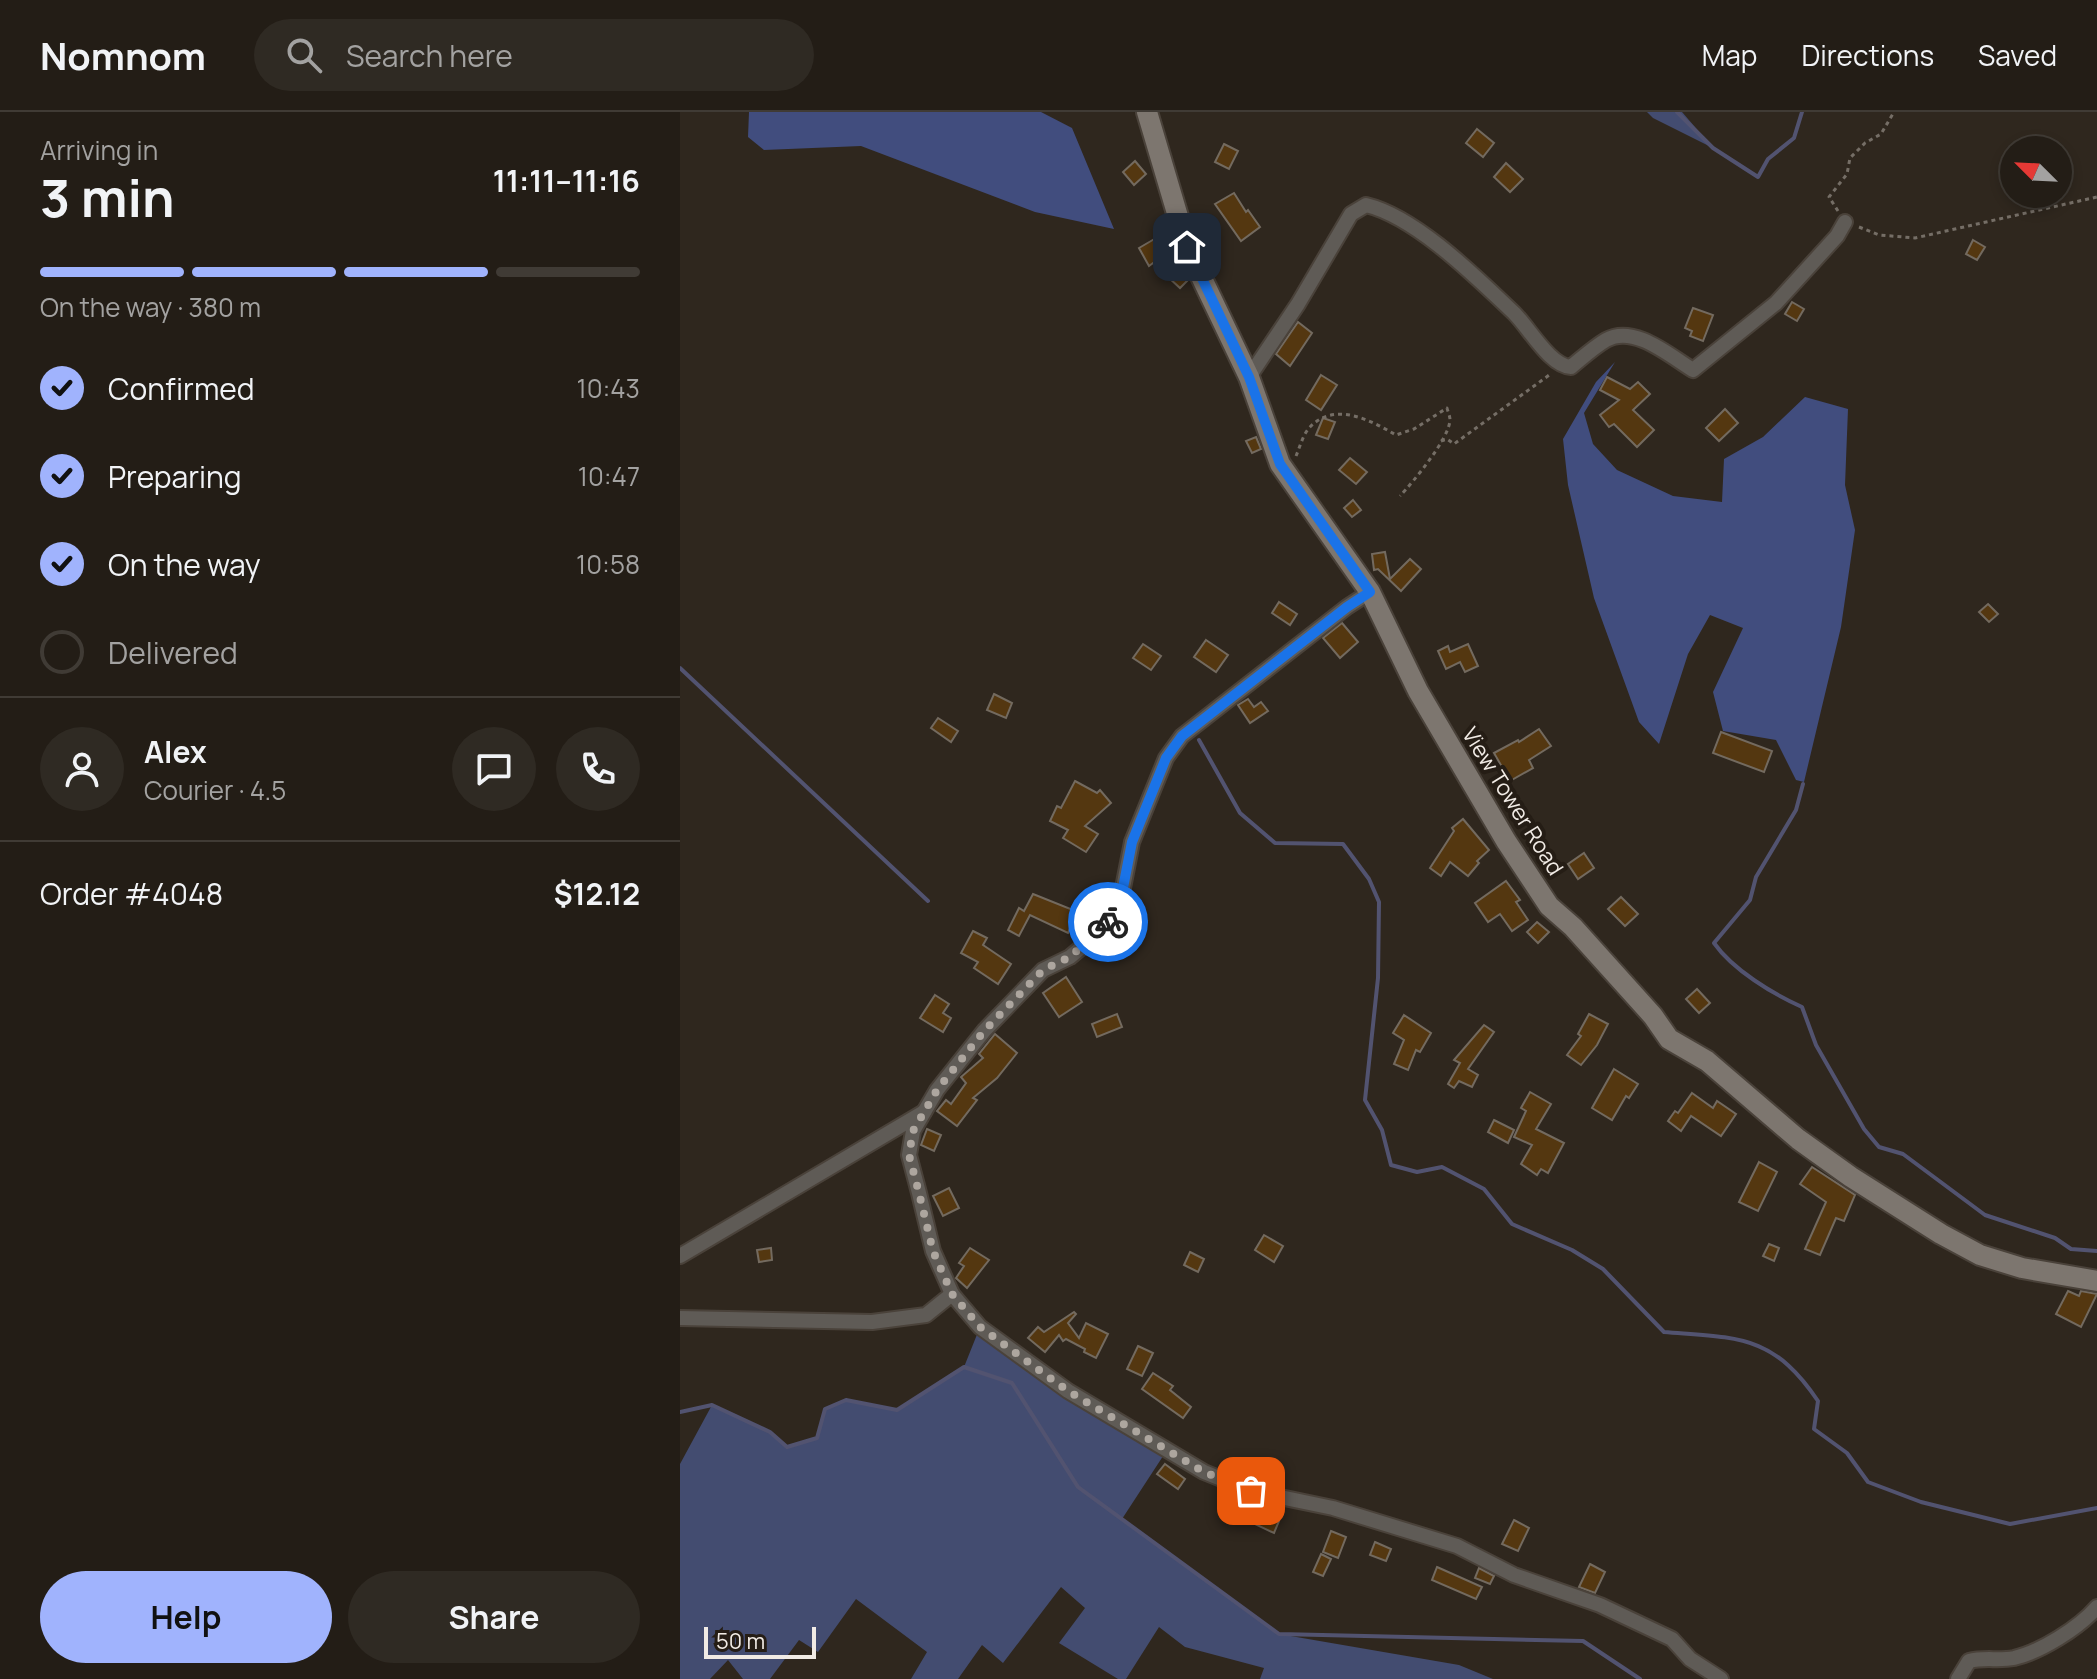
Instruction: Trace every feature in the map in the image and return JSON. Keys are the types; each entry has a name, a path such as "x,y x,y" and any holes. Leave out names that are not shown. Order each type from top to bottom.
{"street":[{"name":"View Tower Road","path":"1147,112 1187,247 1249,377 1280,464 1370,592 1418,691 1514,854 1549,906 1573,927 1653,1016 1669,1039 1707,1061 1798,1139 1941,1234 1980,1255 2022,1268 2097,1281"},
{"path":"1249,377 1298,304 1351,214 1366,205 1386,210 1421,231 1515,315 1561,367 1571,367 1609,338 1627,335 1654,346 1693,370 1776,303 1837,236 1845,222"},
{"path":"1370,592 1182,736 1166,758 1136,830 1122,893 1107,926 1070,957 1043,970 984,1031 937,1090 913,1131 909,1155 933,1251 952,1294 980,1327 1068,1391 1204,1472 1251,1491 1333,1508 1457,1546 1514,1575 1600,1605 1672,1639 1690,1659 1721,1679"},
{"path":"680,1256 924,1112"},
{"path":"680,1318 872,1322 926,1315 952,1294"},
{"path":"1958,1679 1969,1661 2013,1658 2067,1633 2097,1607"}],"path":[{"path":"1894,112 1881,134 1865,143 1850,158 1847,174 1829,197 1845,222 1879,235 1915,238 2097,197"},
{"path":"1441,441 1447,439 1454,444 1561,367"},
{"path":"1280,464 1295,458 1307,429 1324,416 1348,414 1372,421 1396,435 1414,429 1447,408 1450,422 1441,441 1400,496"}],"shaded area":[{"path":"749,112 1041,112 1072,128 1114,229 1035,212 861,146 764,150 748,137"},
{"path":"1647,112 1682,112 1713,148 1653,118"},
{"path":"1615,362 1584,413 1593,444 1617,470 1673,496 1722,502 1724,459 1763,437 1805,397 1848,409 1845,485 1855,530 1841,627 1804,782 1796,780 1776,740 1723,731 1713,692 1743,628 1710,615 1688,654 1659,744 1639,722 1594,598 1568,485 1563,439 1596,382"},
{"path":"980,1327 1167,1450 1122,1519 1279,1634 1459,1665 1493,1679 1260,1679 1264,1668 1185,1647 1159,1627 1126,1679 1118,1679 1059,1643 1085,1608 1061,1587 1003,1663 982,1645 958,1679 911,1679 927,1652 856,1599 818,1652 799,1640 770,1679 743,1679 728,1660 710,1679 680,1679 680,1464 712,1405 770,1432 787,1446 817,1438 825,1409 846,1400 897,1410 964,1367"}],"building":[{"path":"1477,129 1494,143 1483,157 1466,143"},
{"path":"1224,144 1238,151 1229,169 1215,162"},
{"path":"1135,161 1146,174 1134,185 1123,172"},
{"path":"1506,163 1523,179 1510,192 1494,177"},
{"path":"1234,193 1260,227 1241,241 1215,204"},
{"path":"1163,234 1174,251 1168,254 1183,268 1188,280 1180,288 1153,263 1149,266 1139,248"},
{"path":"1973,240 1985,247 1977,260 1966,254"},
{"path":"1792,302 1804,309 1797,321 1785,314"},
{"path":"1693,308 1713,315 1703,341 1690,336 1692,331 1685,328"},
{"path":"1298,322 1312,333 1290,366 1276,354"},
{"path":"1321,375 1337,385 1321,410 1306,400"},
{"path":"1607,377 1630,389 1638,382 1650,394 1633,410 1654,430 1637,447 1614,424 1609,427 1600,415 1619,400 1600,390"},
{"path":"1725,409 1738,423 1719,441 1706,428"},
{"path":"1323,418 1335,422 1328,439 1316,435"},
{"path":"1256,437 1261,449 1252,453 1246,441"},
{"path":"1350,458 1367,472 1356,484 1339,470"},
{"path":"1353,500 1361,510 1352,517 1344,508"},
{"path":"1385,552 1390,579 1410,559 1421,569 1401,591 1378,569 1374,570 1372,554"},
{"path":"1279,602 1297,614 1290,625 1272,613"},
{"path":"1988,604 1998,614 1989,622 1979,612"},
{"path":"1342,623 1358,642 1340,658 1323,638"},
{"path":"1206,640 1228,655 1216,672 1194,657"},
{"path":"1143,644 1161,656 1151,670 1133,658"},
{"path":"1468,644 1478,666 1465,672 1460,662 1446,669 1438,651 1448,646 1450,652"},
{"path":"994,694 1012,703 1006,718 987,710"},
{"path":"1248,699 1254,707 1261,702 1268,711 1250,723 1238,705"},
{"path":"938,718 958,731 951,742 931,728"},
{"path":"1539,729 1551,746 1529,760 1533,768 1510,781 1494,753"},
{"path":"1721,732 1772,751 1764,772 1713,753"},
{"path":"1075,781 1097,793 1100,790 1111,803 1085,826 1098,834 1086,852 1063,838 1068,830 1050,821 1057,806 1061,808"},
{"path":"1463,819 1489,850 1477,861 1479,863 1468,876 1450,862 1441,876 1430,868 1454,831 1452,828"},
{"path":"1584,853 1594,868 1578,879 1568,864"},
{"path":"1506,881 1520,900 1516,902 1528,920 1512,931 1500,914 1488,922 1475,903"},
{"path":"1033,894 1078,912 1068,933 1030,915 1019,936 1008,930 1019,908 1024,911"},
{"path":"1621,897 1638,914 1625,926 1608,909"},
{"path":"1130,913 1147,921 1141,936 1123,928"},
{"path":"1537,922 1549,932 1538,943 1527,932"},
{"path":"973,931 987,938 983,945 1011,964 998,984 974,968 978,962 961,953"},
{"path":"1066,977 1082,1002 1059,1017 1043,993"},
{"path":"1697,989 1710,1003 1699,1013 1686,999"},
{"path":"935,995 949,1004 943,1013 951,1018 943,1032 920,1018"},
{"path":"1117,1014 1122,1027 1097,1037 1092,1024"},
{"path":"1589,1014 1608,1024 1581,1065 1567,1055 1581,1036 1578,1034"},
{"path":"1404,1015 1431,1033 1420,1052 1416,1050 1408,1070 1394,1064 1404,1040 1393,1033"},
{"path":"1484,1025 1494,1032 1468,1069 1478,1075 1472,1087 1459,1081 1454,1088 1448,1084 1460,1063 1454,1060"},
{"path":"995,1034 1017,1053 997,1078 973,1098 977,1100 957,1126 937,1111 946,1100 951,1104 966,1083 961,1077 983,1058 979,1054"},
{"path":"1614,1069 1638,1084 1629,1098 1626,1096 1612,1120 1592,1108"},
{"path":"1530,1092 1551,1104 1536,1129 1564,1143 1548,1173 1541,1169 1537,1175 1521,1164 1532,1145 1514,1137 1526,1111 1521,1108"},
{"path":"1692,1093 1713,1108 1717,1101 1736,1114 1721,1136 1691,1116 1681,1131 1668,1121"},
{"path":"1494,1120 1514,1130 1508,1143 1488,1132"},
{"path":"927,1129 941,1135 934,1151 921,1145"},
{"path":"1759,1162 1777,1172 1758,1211 1739,1202"},
{"path":"1812,1167 1855,1195 1844,1221 1836,1218 1820,1255 1805,1249 1826,1202 1800,1184"},
{"path":"949,1188 959,1208 943,1216 933,1196"},
{"path":"1264,1235 1283,1246 1274,1262 1255,1250"},
{"path":"1769,1244 1779,1248 1774,1261 1763,1256"},
{"path":"771,1248 772,1260 759,1262 757,1250"},
{"path":"970,1248 989,1260 967,1288 956,1278 964,1266 959,1263"},
{"path":"1190,1252 1204,1259 1198,1272 1184,1265"},
{"path":"2068,1291 2079,1296 2081,1291 2097,1294 2081,1327 2056,1314"},
{"path":"1074,1312 1076,1314 1068,1323 1079,1338 1086,1323 1108,1334 1096,1358 1066,1339 1063,1341 1059,1335 1045,1352 1028,1338 1038,1327 1044,1332"},
{"path":"1138,1346 1153,1353 1142,1376 1127,1369"},
{"path":"1153,1373 1173,1386 1170,1390 1191,1407 1183,1418 1142,1389"},
{"path":"1165,1464 1185,1479 1178,1489 1157,1474"},
{"path":"1260,1513 1279,1521 1274,1533 1255,1524"},
{"path":"1514,1520 1529,1528 1518,1551 1502,1544"},
{"path":"1331,1531 1346,1537 1338,1558 1323,1552"},
{"path":"1375,1542 1391,1549 1386,1561 1370,1555"},
{"path":"1321,1554 1331,1559 1323,1576 1313,1572"},
{"path":"1590,1564 1605,1572 1595,1593 1579,1587"},
{"path":"1437,1567 1482,1587 1476,1599 1432,1580"},
{"path":"1479,1568 1494,1576 1490,1584 1475,1578"}],"waterway":[{"path":"1677,112 1713,148 1758,177 1768,159 1794,138 1802,112"},
{"path":"680,668 928,901"},
{"path":"1199,740 1240,813 1275,843 1343,844 1369,879 1379,902 1378,978 1365,1100 1382,1130 1391,1165 1417,1172 1442,1167 1484,1189 1512,1224 1572,1250 1603,1269 1664,1332 1733,1339 1769,1351 1801,1379 1818,1401 1814,1429 1847,1453 1868,1482 1921,1502 2010,1524 2097,1508"},
{"path":"1803,784 1796,810 1756,877 1750,900 1714,943 1732,963 1754,980 1802,1007 1816,1045 1864,1129 1879,1147 1903,1154 1985,1215 2055,1238 2071,1249 2097,1251"},
{"path":"680,1412 712,1405 770,1432 787,1447 817,1438 825,1409 846,1400 897,1410 964,1367 1012,1383 1078,1487 1279,1634 1583,1641 1640,1679"}],"way so far":[{"path":"1108,922 1070,957 1043,970 984,1031 937,1090 913,1131 909,1155 933,1251 952,1294 980,1327 1068,1391 1204,1472 1251,1491"}],"route":[{"path":"1108,922 1122,893 1132,842 1166,758 1182,736 1370,592 1280,464 1249,377 1187,247"}]}
